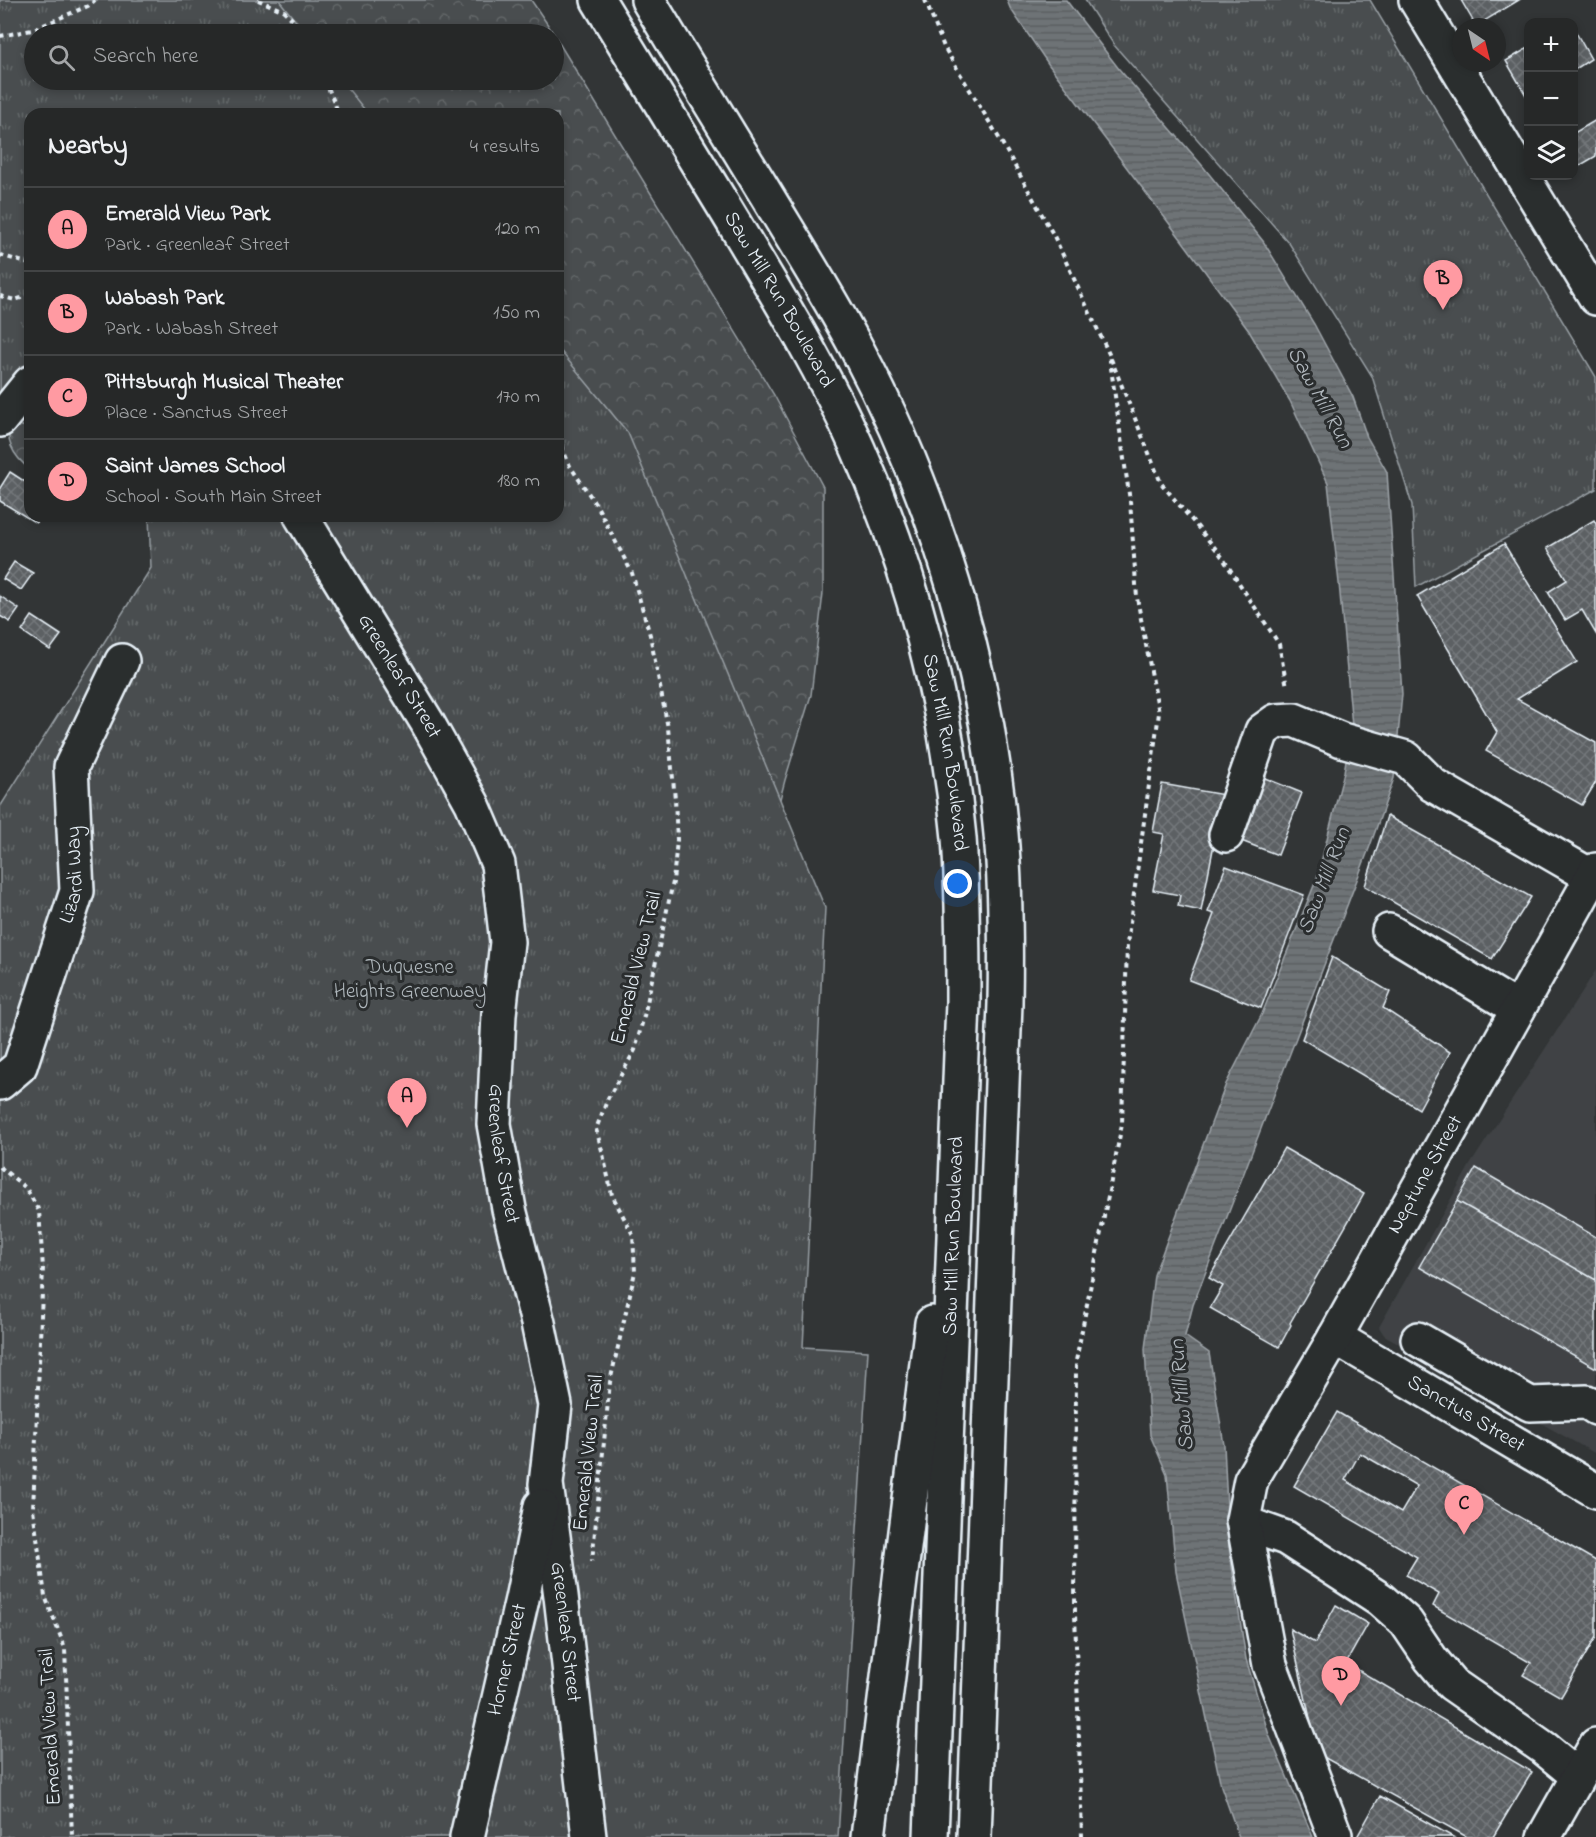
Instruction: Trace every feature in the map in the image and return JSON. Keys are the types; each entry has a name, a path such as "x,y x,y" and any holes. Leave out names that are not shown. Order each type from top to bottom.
{"main road":[{"name":"Saw Mill Run Boulevard","path":"598,0 779,296 821,372 858,449 890,529 917,613 935,686 949,761 958,837 963,919 963,1002 931,1837"},
{"name":"Saw Mill Run Boulevard","path":"648,0 815,275 859,352 897,432 930,515 958,601 991,755 1001,833 1006,918 1005,1003 974,1837"},
{"path":"1416,0 1596,298"},
{"path":"0,420 24,390"},
{"name":"Greenleaf Street","path":"305,522 432,732 472,803 498,864 507,942 499,1014 494,1124 510,1209 555,1405 546,1484 589,1837"},
{"name":"Lizardi Way","path":"0,1083 20,1066 77,891 71,767 122,661"},
{"path":"1226,835 1262,731 1276,721 1294,720 1342,740 1406,758 1432,785 1595,875"},
{"name":"Neptune Street","path":"1244,1523 1251,1480 1335,1337 1595,875"},
{"path":"1389,931 1518,1009"},
{"path":"868,1837 959,1110"},
{"name":"Sanctus Street","path":"1335,1337 1596,1491"},
{"path":"1418,1339 1530,1404 1587,1402 1596,1408"},
{"path":"1451,1406 1473,1371"},
{"name":"Horner Street","path":"467,1837 546,1484"},
{"path":"1244,1523 1286,1538 1380,1599 1406,1622 1431,1659 1452,1684 1578,1776"},
{"path":"1244,1523 1270,1665 1335,1835"},
{"path":"1544,1837 1596,1744"},
{"path":"976,1790 979,1837"}],"path":[{"path":"46,24 88,6 95,0"},
{"path":"258,0 284,11 297,24"},
{"path":"926,0 944,47 1002,143 1054,236 1109,354 1161,483 1220,554 1279,644 1294,720"},
{"path":"0,36 24,32"},
{"path":"329,90 337,108"},
{"path":"0,255 24,262"},
{"path":"0,296 15,300 24,297"},
{"path":"1082,1837 1075,1613 1076,1361 1122,1124 1127,944 1159,713 1137,598 1130,501 1109,354"},
{"name":"Emerald View Trail","path":"561,1596 586,1589 592,1561 610,1382 634,1272 633,1235 612,1195 596,1129 608,1098 635,1050 673,882 677,840 668,728 650,635 632,573 597,506 570,466 564,452"},
{"name":"Emerald View Trail","path":"0,1167 26,1188 39,1211 43,1268 33,1509 45,1596 65,1648 72,1837"}],"shaded area":[{"path":"1596,970 1596,1454 1384,1335 1379,1327 1470,1165"}],"green space":[{"path":"0,0 279,0 298,24 24,24 24,90 349,90 363,108 24,108 24,426 0,423"},
{"path":"211,0 531,0 547,24 251,24"},
{"path":"1085,0 1370,0 1596,377 1596,489 1416,587 1412,505 1372,376 1289,243 1114,45"},
{"path":"564,51 774,395 823,487 823,593 811,695 785,780 743,939 561,522 564,522 564,108 305,108 313,90 564,90"},
{"name":"Duquesne Heights Greenway","path":"564,355 628,433 825,908 803,1347 868,1351 838,1837 0,1837 0,807 151,568 149,522 564,522"},
{"path":"24,411 24,464 11,447 9,440 11,426"}],"water":[{"name":"Saw Mill Run","path":"1007,0 1066,0 1119,69 1201,164 1263,241 1314,324 1353,397 1367,437 1387,472 1402,694 1394,778 1370,846 1193,1305 1185,1336 1209,1353 1224,1445 1229,1547 1246,1659 1269,1735 1313,1837 1239,1837 1221,1786 1176,1572 1167,1474 1150,1435 1145,1349 1154,1275 1226,1084 1262,1014 1317,878 1344,772 1352,726 1328,483 1290,401 1249,331 1049,65 1010,8"}],"building":[{"path":"1461,0 1519,0 1489,18 1471,18"},
{"path":"1578,36 1591,59 1578,67"},
{"path":"1524,50 1524,92 1506,61"},
{"path":"1596,120 1596,156 1578,167 1578,131"},
{"path":"10,472 24,481 24,516 0,501 0,488"},
{"path":"1594,520 1596,524 1596,634 1582,610 1565,620 1548,592 1567,580 1547,548"},
{"path":"1504,544 1577,662 1517,699 1596,743 1596,782 1582,805 1486,751 1497,732 1417,596"},
{"path":"14,562 33,573 21,590 3,579"},
{"path":"0,596 19,609 10,622 0,616"},
{"path":"32,616 61,635 50,650 22,631"},
{"path":"1260,776 1302,793 1278,855 1236,839"},
{"path":"1162,784 1230,796 1214,844 1201,911 1178,906 1180,895 1153,890 1164,834 1153,832"},
{"path":"1387,816 1531,897 1492,959 1365,886"},
{"path":"1226,866 1304,895 1261,1008 1189,980 1214,914 1208,912"},
{"path":"1332,957 1390,992 1383,1008 1450,1052 1419,1109 1302,1039"},
{"path":"1284,1148 1364,1194 1290,1323 1279,1347 1210,1308 1223,1286 1209,1278"},
{"path":"1476,1168 1596,1237 1596,1280 1457,1201"},
{"path":"1457,1201 1596,1280 1596,1368 1419,1267"},
{"path":"1337,1412 1596,1561 1596,1637 1561,1697 1523,1675 1531,1663 1433,1606 1439,1594 1406,1575 1417,1557 1294,1486","holes":["1360,1453 1417,1486 1401,1513 1345,1480"]},
{"path":"1336,1605 1368,1624 1346,1663 1532,1772 1493,1837 1467,1837 1318,1754 1290,1629 1315,1643"},
{"path":"1380,1796 1453,1837 1357,1837"}],"place":[{"name":"Wabash Park","path":"1443,310"},
{"name":"Emerald View Park","path":"407,1128"},
{"name":"Pittsburgh Musical Theater","path":"1464,1535"},
{"name":"Saint James School","path":"1341,1706"}]}
